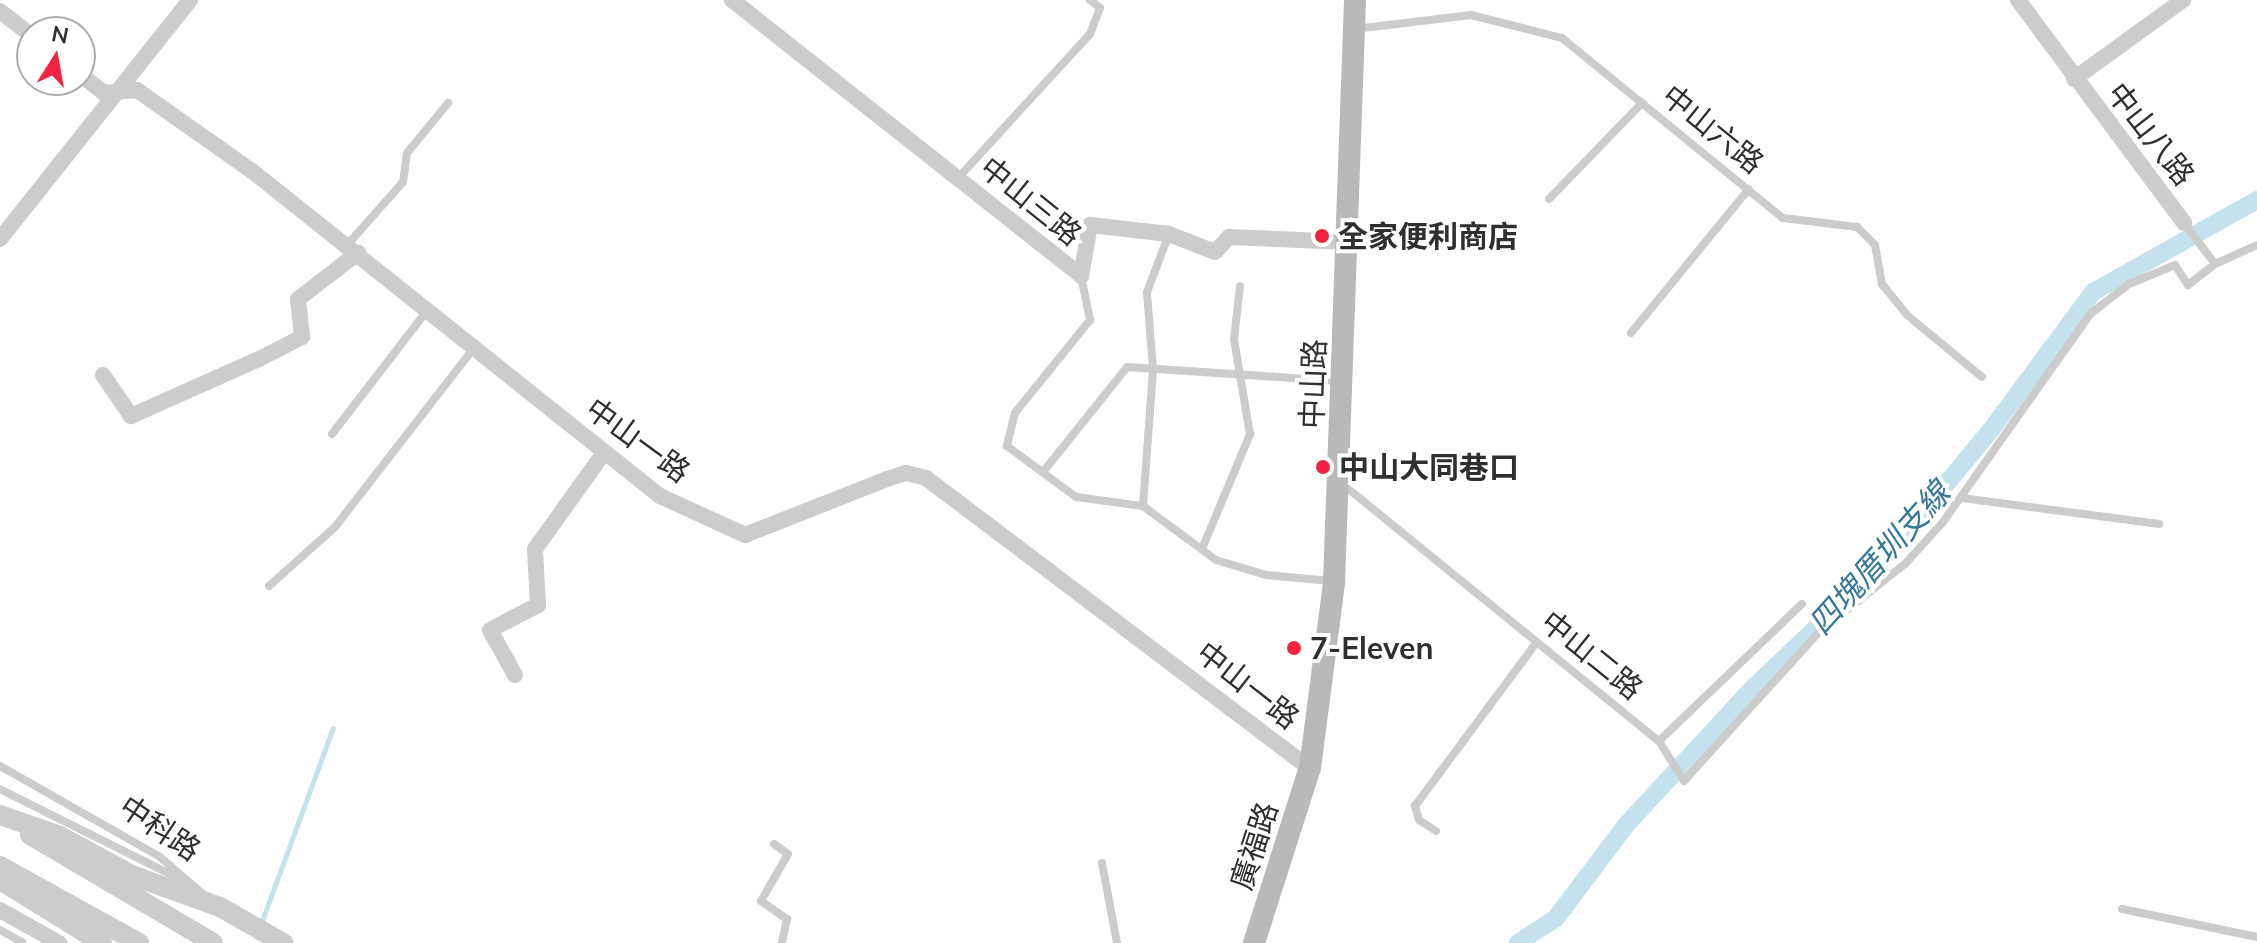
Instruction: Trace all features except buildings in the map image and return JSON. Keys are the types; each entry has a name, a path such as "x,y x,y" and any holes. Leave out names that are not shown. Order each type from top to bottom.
{"main road":[{"name":"中山路","path":"1310,768 1334,582 1340,482 1355,0"},
{"name":"廣福路","path":"1254,943 1310,768"}],"street":[{"path":"0,239 120,94 190,0"},
{"name":"中山三路","path":"732,0 1081,276 1090,225 1169,234 1215,252 1229,237 1347,242"},
{"name":"中山八路","path":"2018,0 2184,223"},
{"name":"中山八路","path":"2074,79 2183,0"},
{"path":"0,11 16,24"},
{"name":"中山一路","path":"96,87 104,93 120,94 137,90 353,249 426,312 475,347 603,454 660,496 745,535 906,473 926,478 1310,768"},
{"path":"103,375 131,416 259,359 302,337 298,299 353,249"},
{"path":"515,675 490,630 538,605 535,549 603,454"},
{"path":"0,816 60,836 134,876 220,907"},
{"path":"0,816 213,943"},
{"path":"0,866 139,943"},
{"path":"0,880 102,943"},
{"name":"中科路","path":"220,907 267,934"},
{"path":"0,910 59,943"}],"lane":[{"path":"958,178 1090,34 1100,8 1090,0"},
{"name":"中山六路","path":"1354,29 1471,15 1562,38 1783,218 1857,227 1875,245 1882,284 1907,315 1982,377"},
{"path":"353,249 403,182 407,153 448,103"},
{"path":"1549,199 1642,103"},
{"path":"1631,333 1749,189"},
{"path":"2184,223 2215,264"},
{"path":"1143,506 1153,369 1147,292 1169,234"},
{"path":"2159,524 1962,498 2090,314 2129,284 2175,265 2188,285 2215,264 2257,245"},
{"path":"1081,276 1090,320 1015,413 1007,446 1076,497 1143,506 1216,560 1266,575 1334,582"},
{"path":"1202,549 1250,434 1234,339 1240,286"},
{"path":"332,434 426,312"},
{"path":"269,586 335,527 475,347"},
{"path":"1043,472 1127,367 1343,381"},
{"name":"中山二路","path":"1340,482 1659,741 1684,781 1820,631 1906,563 1962,498"},
{"path":"1659,741 1802,604"},
{"path":"1436,831 1419,820 1415,806 1537,642"},
{"name":"中科路","path":"0,766 160,857 220,907"},
{"path":"0,789 190,883"},
{"path":"774,844 788,849 788,854 761,901 787,919 782,943"},
{"path":"1102,863 1117,943"},
{"path":"2122,909 2257,937"},
{"path":"0,930 23,943"}],"waterway":[{"name":"四塊厝圳支線","path":"1518,943 1556,918 1626,825 1754,687 1868,579 1991,430 2093,292 2257,200"},
{"path":"260,926 333,728"}],"place":[{"name":"全家便利商店","path":"1322,236"},
{"name":"中山大同巷口","path":"1323,467"},
{"name":"7-Eleven","path":"1294,648"}]}
